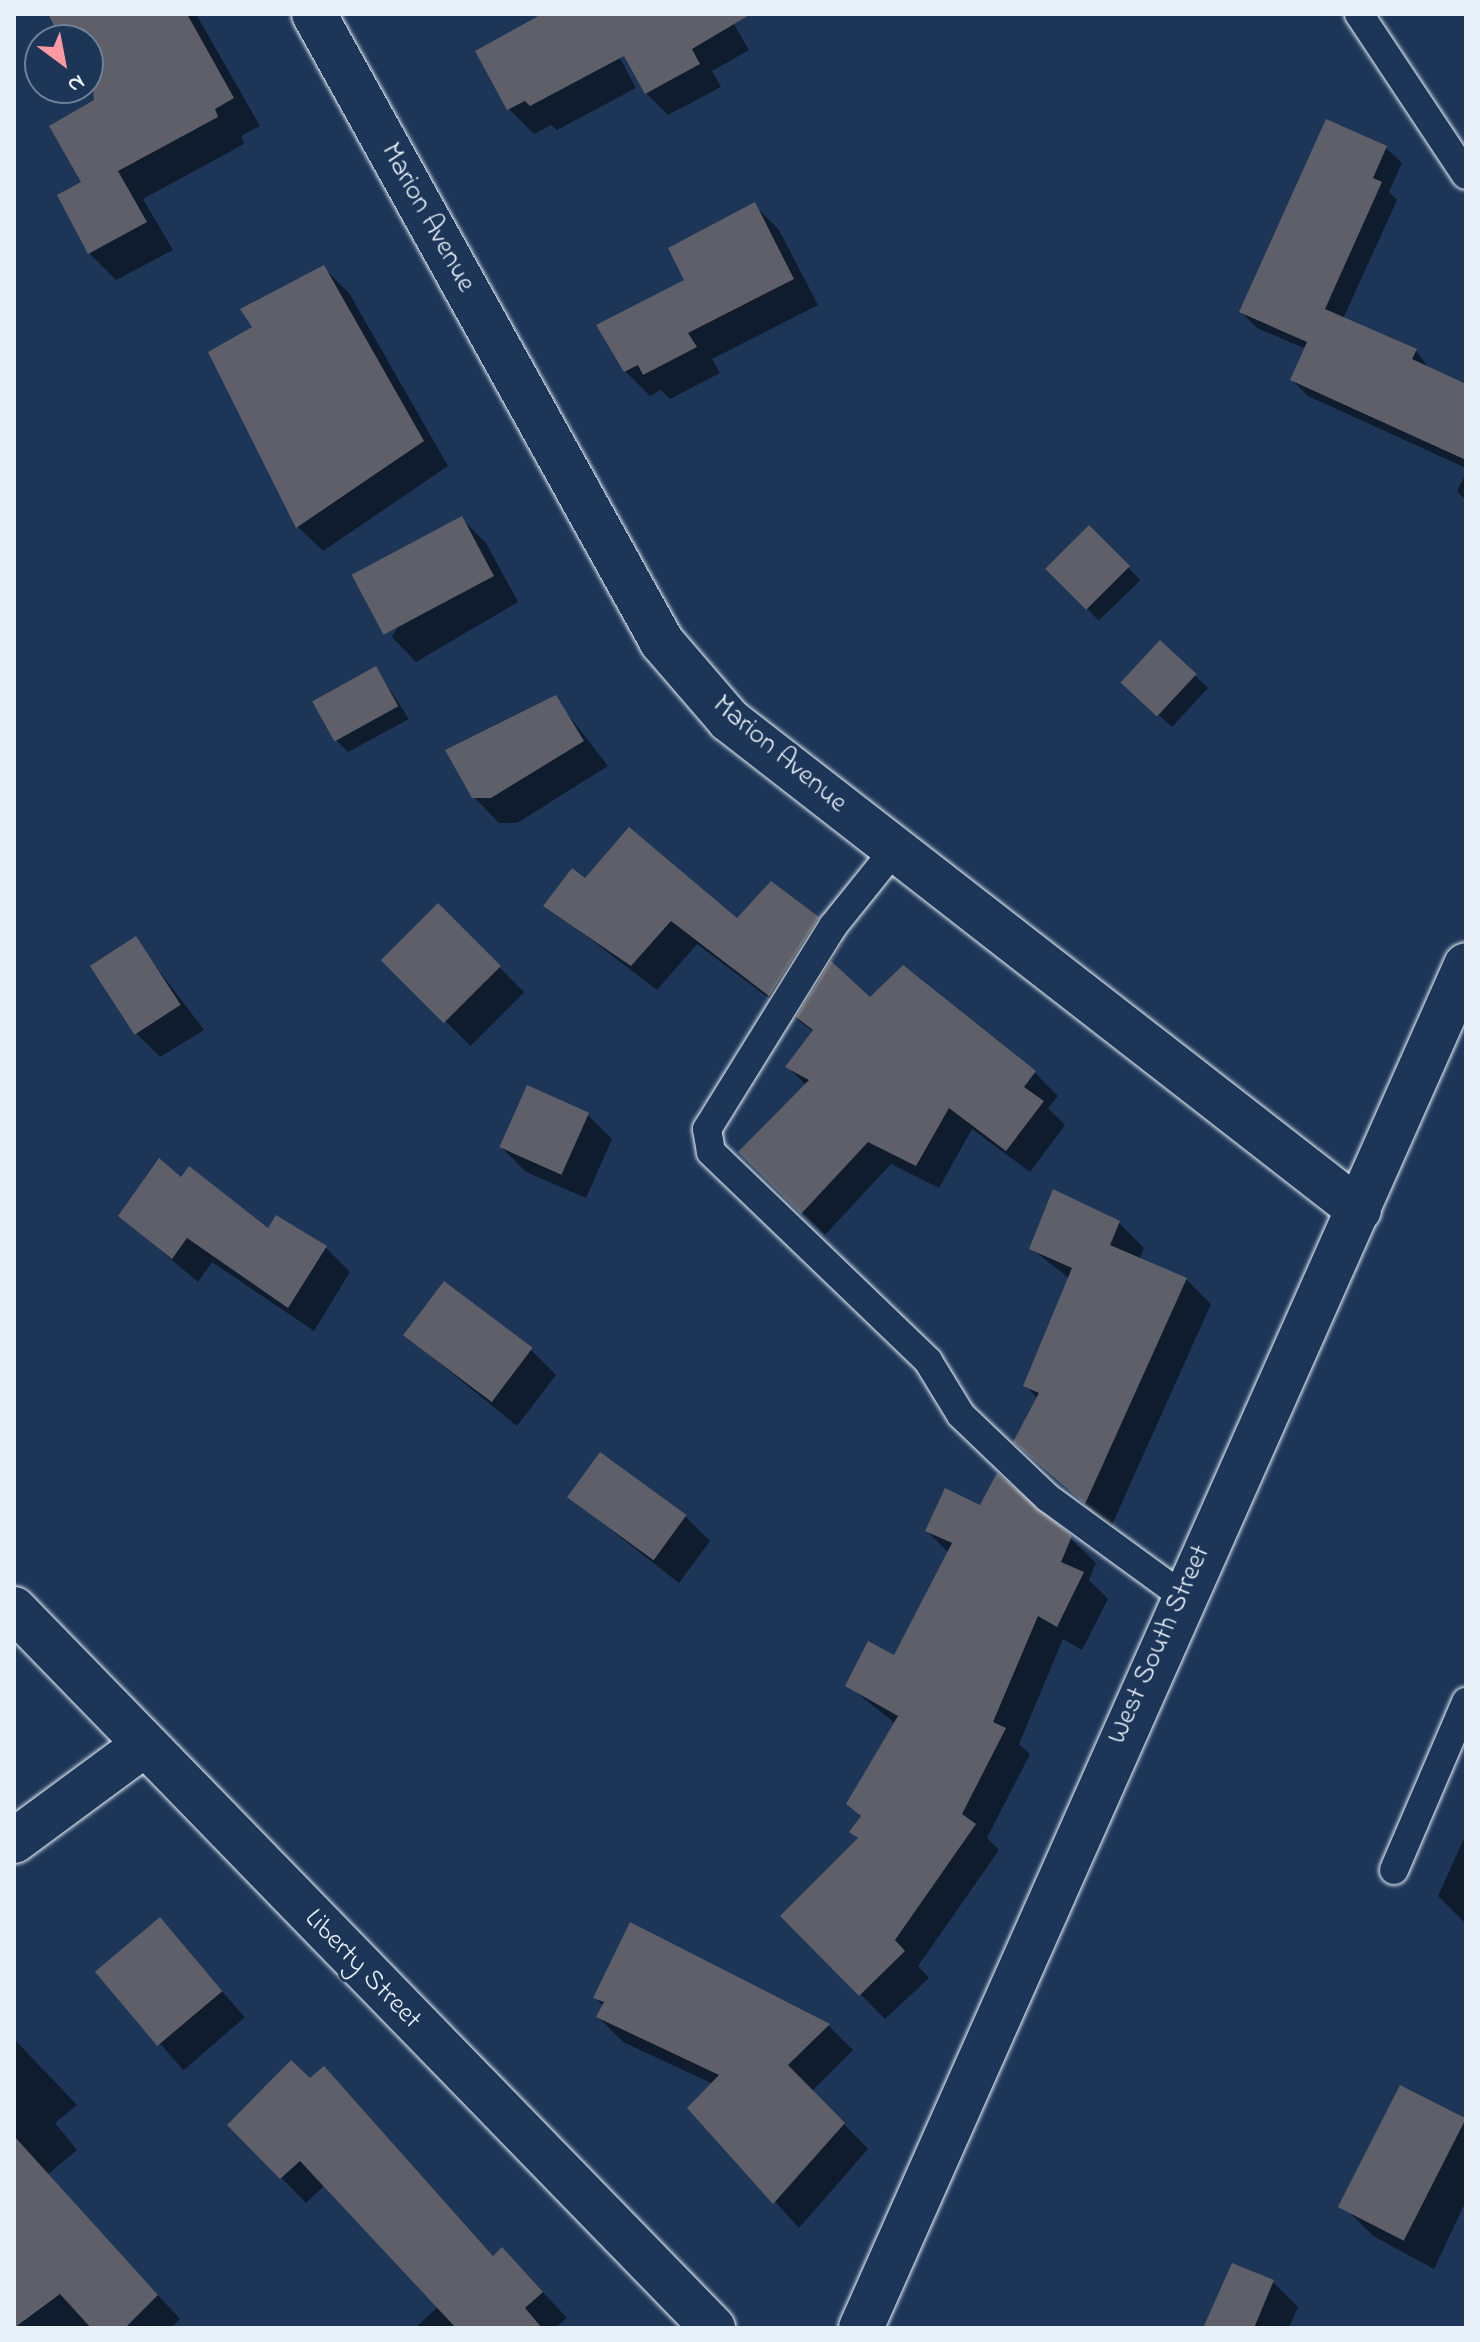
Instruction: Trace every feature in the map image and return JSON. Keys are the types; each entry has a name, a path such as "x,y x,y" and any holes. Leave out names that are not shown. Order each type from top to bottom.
{"street":[{"name":"Marion Avenue","path":"314,14 662,642 729,720 1359,1210"},
{"name":"West South Street","path":"861,2328 1181,1595 1359,1210 1466,965"},
{"name":"Liberty Street","path":"14,1609 143,1746 713,2328"},
{"path":"14,1841 143,1746"}],"lane":[{"path":"1359,14 1466,175"},
{"path":"895,849 833,926 707,1129 711,1152 928,1361 961,1415 1048,1498 1181,1595"},
{"path":"1394,1870 1466,1702"}],"building":[{"path":"48,14 187,14 234,98 215,109 218,117 118,171 147,222 88,254 57,195 81,182 49,126 87,104 104,104 104,24 53,24"},
{"path":"542,14 751,14 692,49 700,64 645,94 624,56 530,106 525,101 507,110 475,51"},
{"path":"1326,119 1387,146 1373,178 1382,182 1325,309 1417,349 1412,359 1466,384 1466,460 1290,380 1307,342 1239,312"},
{"path":"755,202 794,279 688,333 697,347 643,375 638,365 624,372 596,325 684,280 668,248"},
{"path":"324,265 424,441 296,528 208,352 252,327 240,309"},
{"path":"462,516 494,576 384,635 352,575"},
{"path":"1089,525 1130,566 1086,610 1045,569"},
{"path":"1160,640 1197,674 1157,717 1120,682"},
{"path":"376,666 398,706 334,742 312,701"},
{"path":"556,695 584,741 491,798 472,798 445,750"},
{"path":"629,827 737,918 771,881 819,917 769,996 671,921 631,966 543,906 572,868 585,878"},
{"path":"438,903 501,966 444,1023 381,960"},
{"path":"136,936 181,1005 135,1035 90,966"},
{"path":"831,961 870,997 903,965 1036,1071 1024,1087 1044,1101 1006,1151 949,1108 916,1166 868,1142 801,1214 738,1152 809,1080 785,1067 813,1030 796,1017"},
{"path":"527,1085 589,1113 561,1175 499,1147"},
{"path":"159,1158 181,1177 189,1166 268,1228 276,1215 327,1246 288,1308 187,1238 172,1259 118,1216"},
{"path":"1053,1189 1120,1221 1110,1245 1187,1278 1085,1504 1013,1442 1039,1393 1023,1386 1072,1268 1029,1249"},
{"path":"444,1281 533,1348 492,1402 403,1335"},
{"path":"600,1452 687,1515 654,1560 567,1497"},
{"path":"997,1473 1072,1536 1061,1562 1084,1572 1057,1627 1038,1616 993,1722 1006,1728 962,1814 976,1824 895,1940 905,1951 859,1996 780,1916 858,1838 849,1832 861,1816 846,1804 898,1716 845,1686 868,1641 894,1655 952,1543 925,1531 945,1488 980,1505"},
{"path":"160,1917 222,1991 157,2046 95,1972"},
{"path":"630,1922 830,2024 788,2065 845,2123 773,2204 687,2108 719,2075 596,2017 604,2002 593,1998"},
{"path":"291,2060 310,2078 324,2066 493,2256 502,2247 543,2292 525,2308 542,2328 456,2328 300,2161 280,2179 227,2125"},
{"path":"1400,2085 1466,2119 1404,2241 1338,2207"},
{"path":"14,2136 158,2295 125,2328 91,2328 60,2294 14,2328"},
{"path":"1232,2263 1274,2280 1254,2328 1203,2328"}]}
